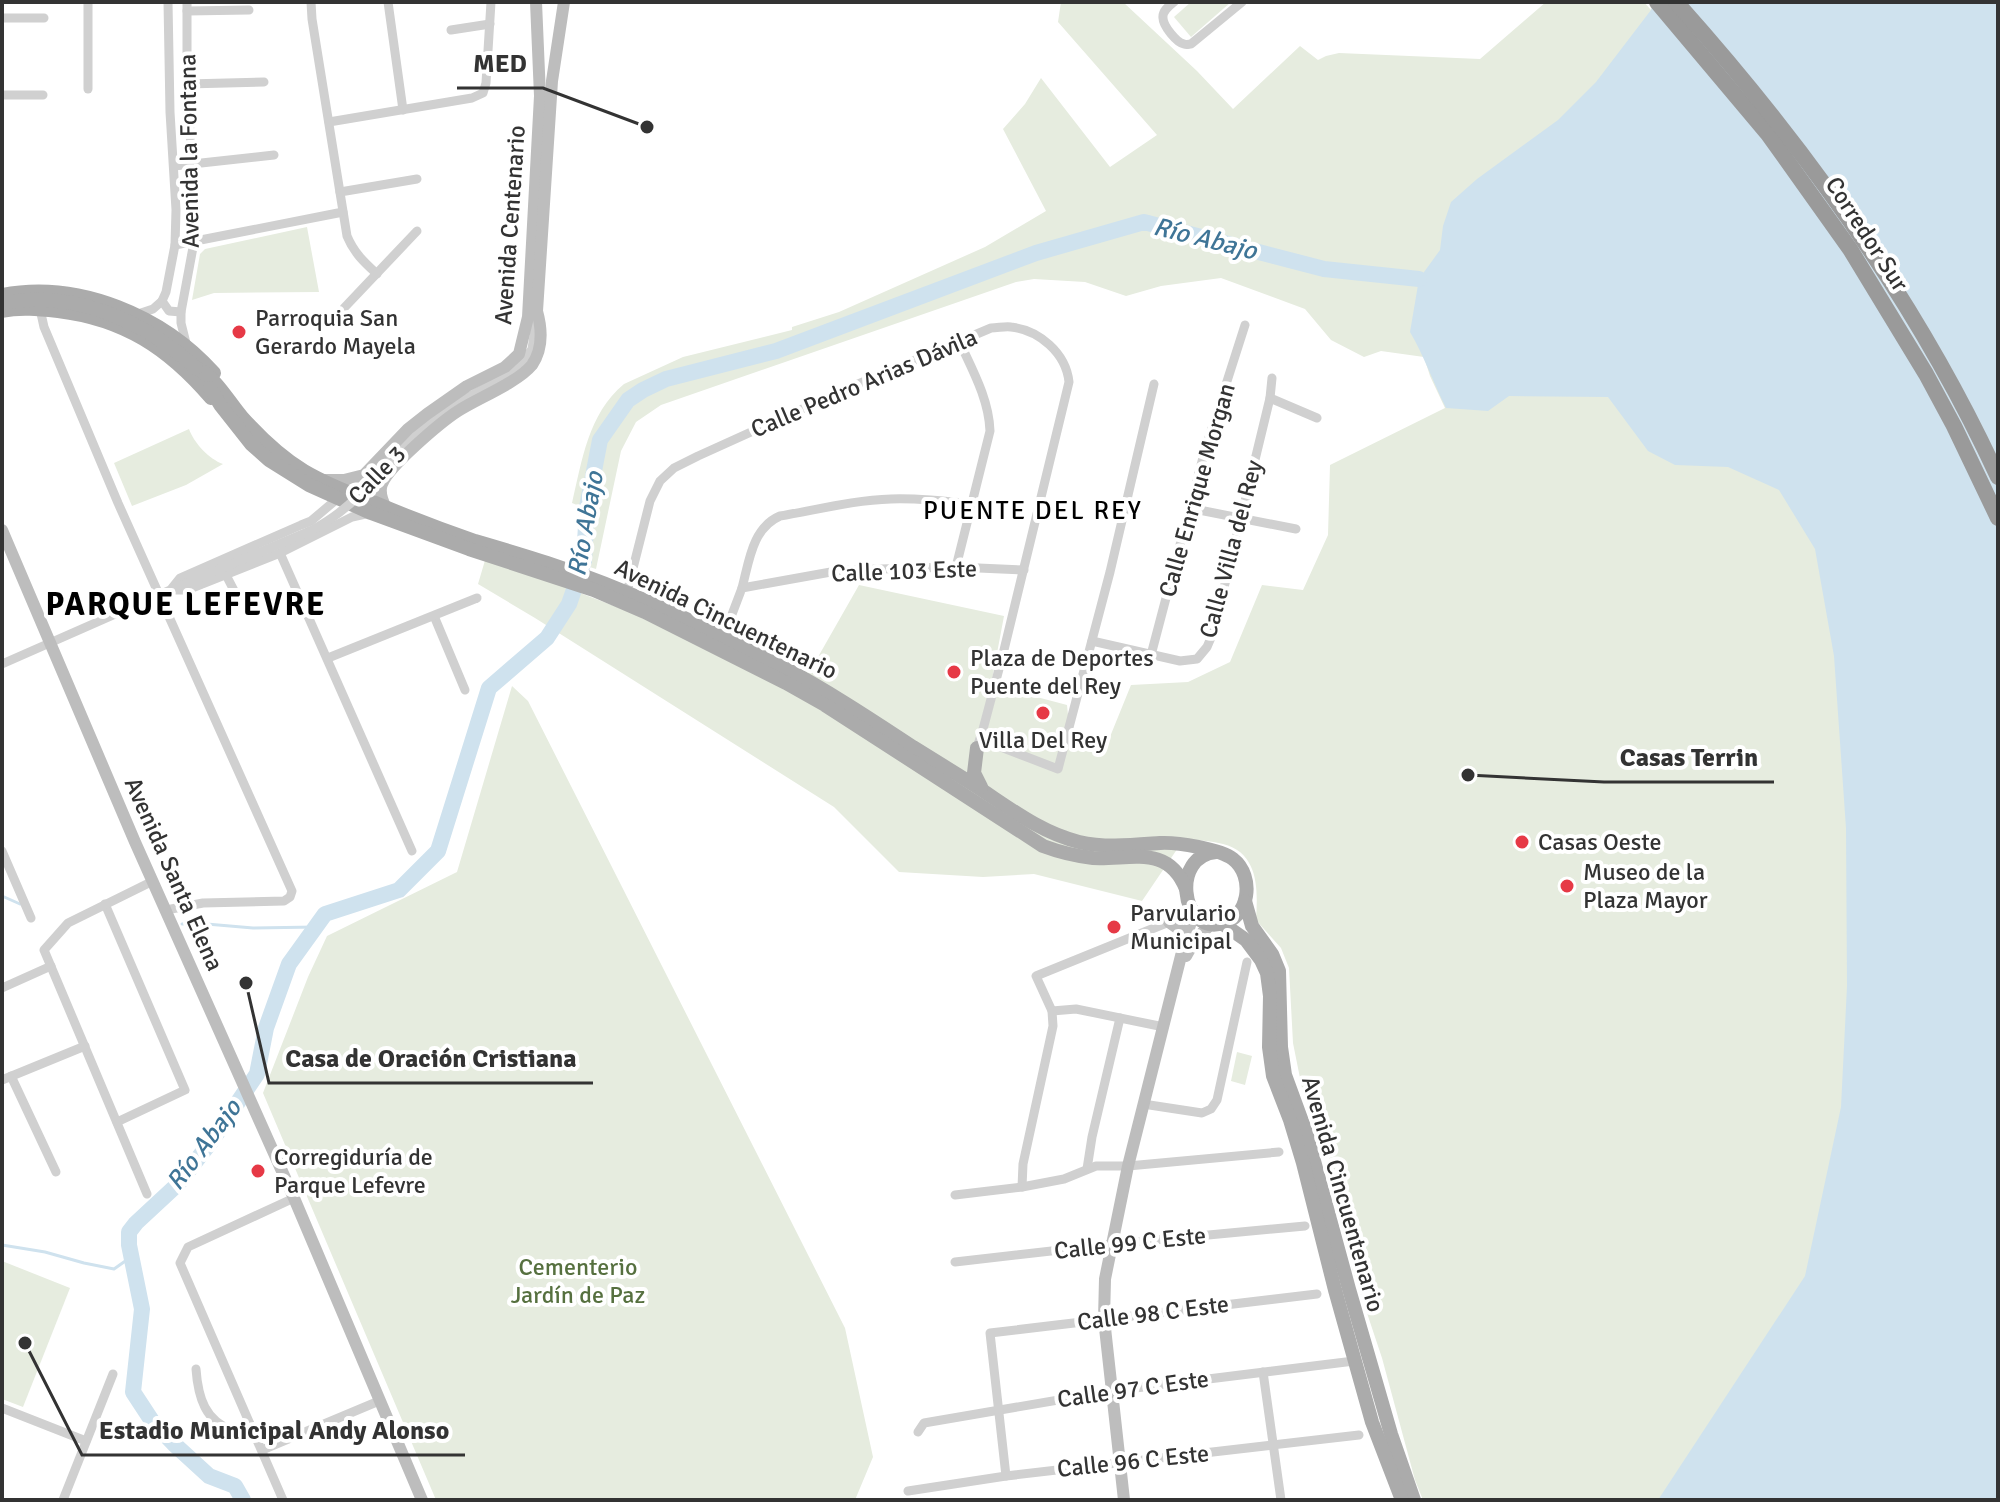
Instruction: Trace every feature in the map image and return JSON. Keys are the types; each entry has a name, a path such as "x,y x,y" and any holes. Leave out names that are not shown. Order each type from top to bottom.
{"highway":[{"name":"Corredor Sur","path":"1657,2 1768,134 1850,249 1926,374 1998,518"},
{"name":"Corredor Sur","path":"1676,2 1756,96 1866,243 1971,419 1998,477"}],"main road":[{"name":"Avenida Cincuentenario","path":"2,295 49,293 76,296 106,303 154,323 213,371 225,387 224,401 251,444 288,473 337,499 469,549 627,592 726,633 1046,830 1078,841 1109,846 1167,843 1216,852"},
{"path":"40,309 42,299 49,293"},
{"name":"Avenida Cincuentenario","path":"2,303 38,300 74,303 127,320 158,336 196,368 216,395 303,470 386,508 571,577"},
{"name":"Avenida Cincuentenario","path":"2,311 13,308 40,309 101,319 143,338 182,367 211,398 224,401"},
{"name":"Avenida Cincuentenario","path":"596,585 786,683 850,721 1030,839 1059,852 1094,858 1145,856 1157,859 1174,868 1186,890"},
{"path":"941,764 963,763 977,748"},
{"path":"977,748 974,773 984,791"},
{"path":"965,779 974,795 1059,852"},
{"path":"1216,852 1229,856 1239,864 1246,882 1245,901 1238,914 1216,924 1202,921 1192,911 1186,890 1187,876 1195,861 1204,854 1216,852"},
{"name":"Avenida Cincuentenario","path":"1245,901 1252,926 1272,954 1279,971 1285,1075 1307,1135 1391,1434 1414,1500"},
{"name":"Avenida Cincuentenario","path":"1216,924 1246,940 1267,973 1273,1076 1303,1163 1372,1422 1402,1500"}],"street":[{"path":"88,2 88,89"},
{"name":"Avenida la Fontana","path":"162,301 175,245 176,210 168,2"},
{"path":"311,2 347,236 358,257 377,274"},
{"path":"388,2 403,110"},
{"path":"329,122 472,98 483,93 491,2"},
{"name":"Avenida Centenario","path":"364,475 408,429 446,399 505,367 516,358 522,346 528,317 540,96 536,2"},
{"path":"1174,2 1166,8 1163,22 1184,44 1191,44 1242,2"},
{"name":"Avenida Centenario","path":"382,483 425,436 459,410 475,404 526,371 539,351 541,325 537,311 552,81 563,3"},
{"path":"187,6 249,10"},
{"name":"Avenida la Fontana","path":"187,6 194,242 181,312 187,347"},
{"path":"2,18 44,18"},
{"path":"451,30 490,24"},
{"path":"187,84 264,82"},
{"path":"2,95 43,95"},
{"path":"174,166 274,155"},
{"path":"340,192 417,179"},
{"path":"175,245 343,212"},
{"path":"344,308 417,231"},
{"path":"135,315 153,309 162,301 169,311 181,312"},
{"path":"40,309 44,327 118,503 292,891 284,901 203,903 166,910"},
{"name":"Calle 3","path":"2,664 332,519 360,496 396,453 434,419 518,369 532,349 537,311"},
{"name":"Calle Enrique Morgan","path":"1151,655 1205,450 1245,325"},
{"name":"Calle Pedro Arias Dávila","path":"627,592 650,501 660,481 674,468 844,390 991,328 1009,326 1036,335 1066,366 1069,382 1024,570 977,748 965,779"},
{"path":"956,567 988,443 989,416 960,343"},
{"name":"Calle Villa del Rey","path":"1092,641 1180,661 1197,659 1207,647 1270,398 1272,378"},
{"path":"977,748 1058,769 1154,384"},
{"path":"1270,398 1317,418"},
{"path":"323,480 344,480 364,475 369,486 382,483"},
{"path":"382,483 381,495 386,508"},
{"name":"Calle 3","path":"170,590 180,578 311,521 337,499"},
{"path":"810,663 726,633 758,534 770,520 857,502 890,499 971,504"},
{"path":"1189,508 1296,529"},
{"name":"Calle 3","path":"170,590 187,590 280,553 352,517 371,513"},
{"name":"Avenida Santa Elena","path":"2,530 294,1198 422,1500"},
{"path":"280,553 412,851"},
{"name":"Calle 103 Este","path":"742,588 842,570 956,567 1024,570"},
{"path":"226,575 240,602"},
{"path":"328,658 477,598"},
{"path":"434,616 465,690"},
{"path":"2,851 31,918"},
{"path":"147,1194 44,950 68,923 153,881"},
{"path":"105,904 185,1090 117,1122"},
{"path":"1022,1187 1023,1164 1053,1026 1052,1011 1036,976 1192,911"},
{"path":"1124,1500 1104,1319 1105,1279 1128,1166 1192,911"},
{"path":"1169,922 1183,932 1185,940"},
{"path":"1177,973 1195,940 1216,924"},
{"path":"1143,1104 1202,1113 1211,1109 1217,1100 1247,962"},
{"path":"2,988 51,966"},
{"path":"1052,1011 1076,1009 1164,1027"},
{"path":"1087,1169 1120,1018"},
{"path":"56,1172 7,1078 85,1046"},
{"path":"955,1195 1064,1179 1096,1166 1128,1166 1279,1152"},
{"path":"283,1500 180,1263 188,1247 294,1198"},
{"name":"Calle 99 C Este","path":"955,1262 1305,1226"},
{"name":"Calle 98 C Este","path":"999,1410 990,1333 1317,1294"},
{"name":"Calle 97 C Este","path":"918,1432 924,1423 1111,1391 1354,1361"},
{"path":"196,1369 204,1407 215,1422 231,1431 250,1424"},
{"path":"1263,1372 1281,1500"},
{"path":"63,1500 113,1374"},
{"path":"262,1450 379,1401"},
{"path":"2,1408 86,1441"},
{"path":"999,1410 1006,1476"},
{"name":"Calle 96 C Este","path":"908,1491 1006,1476 1359,1435"}],"green space":[{"path":"1061,2 1123,2 1233,109 1300,46 1318,60 1339,53 1480,59 1546,2 1644,2 1651,10 1655,2 1998,2 1909,218 1998,1500 1423,1500 1351,1265 1350,1222 1302,1088 1293,1043 1289,968 1281,948 1256,920 1254,874 1244,855 1223,844 1184,839 1142,901 1034,874 983,877 899,872 834,807 478,584 486,557 630,612 791,690 818,657 859,585 1004,616 991,685 1067,705 1071,745 1103,754 1131,685 1188,682 1230,662 1262,585 1303,590 1328,535 1330,465 1445,408 1424,357 1381,351 1364,357 1331,340 1305,309 1221,278 1161,286 1126,296 1085,282 1034,279 1016,282 661,405 636,422 621,451 596,569 574,562 582,507 572,503 583,455 602,409 624,384 683,357 792,330 792,327 839,312 985,247 1046,211 1003,129 1025,104 1041,78 1110,167 1157,135 1058,22"},
{"path":"1191,2 1231,2 1191,37 1174,17"},
{"path":"307,227 319,292 214,293 192,300 200,254 205,249"},
{"path":"189,429 203,450 223,464 186,485 132,506 114,463"},
{"name":"Cementerio Jardín de Paz","path":"512,686 528,701 845,1328 873,1457 855,1500 436,1500 263,1093 327,936 457,872"},
{"path":"1237,1052 1252,1056 1245,1085 1231,1081"},
{"path":"2,1261 70,1288 23,1407 2,1399"}],"water":[{"path":"1654,2 1998,2 1998,1500 1658,1500 1805,1276 1841,1107 1847,986 1846,828 1834,656 1815,549 1779,490 1728,467 1675,465 1648,451 1608,397 1509,396 1488,411 1446,408 1410,332 1419,279 1440,250 1443,226 1451,202 1477,179 1558,120 1596,82"}],"waterway":[{"name":"Río Abajo","path":"243,1500 235,1486 209,1476 174,1444 152,1421 133,1392 142,1309 129,1232 178,1184 257,1074 266,1028 289,964 325,914 399,890 438,851 489,688 547,638 569,604 584,561 587,507 600,440 628,400 666,379 776,351 1036,253 1144,222 1324,269 1419,279"},
{"path":"2,896 20,904"},
{"path":"182,924 253,928 316,927"},
{"path":"2,1245 114,1269 131,1257"}],"place":[{"name":"MED","path":"647,127"},
{"name":"Parroquia San Gerardo Mayela","path":"239,332"},
{"name":"Plaza de Deportes Puente del Rey","path":"954,672"},
{"name":"Villa Del Rey","path":"1043,713"},
{"name":"Casas Terrin","path":"1468,775"},
{"name":"Casas Oeste","path":"1522,842"},
{"name":"Museo de la Plaza Mayor","path":"1567,886"},
{"name":"Parvulario Municipal","path":"1114,927"},
{"name":"Casa de Oración Cristiana","path":"246,983"},
{"name":"Corregiduría de Parque Lefevre","path":"258,1171"},
{"name":"Estadio Municipal Andy Alonso","path":"25,1343"}],"district":[{"name":"PUENTE DEL REY","path":"1033,511"},
{"name":"PARQUE LEFEVRE","path":"186,604"}]}
